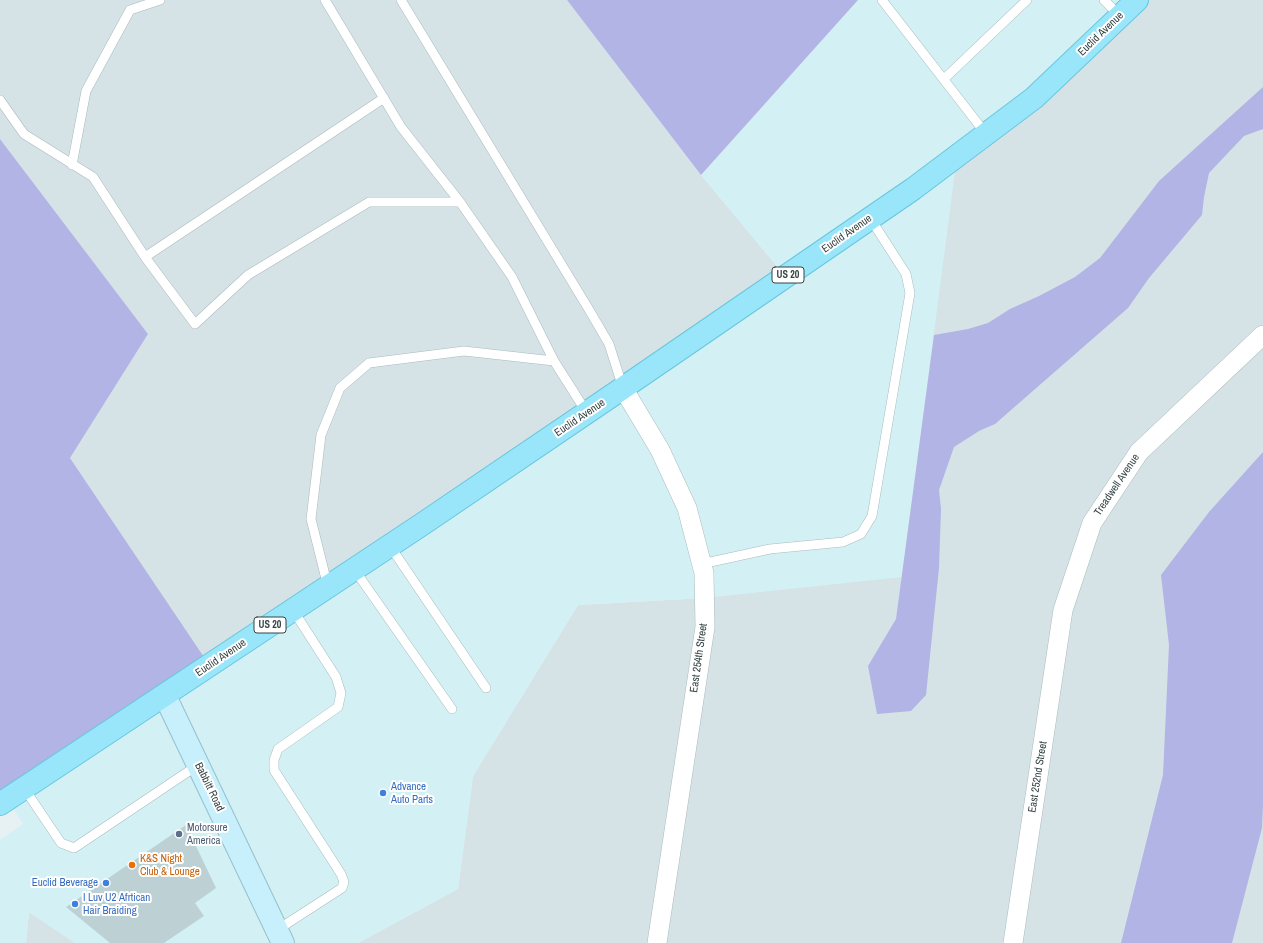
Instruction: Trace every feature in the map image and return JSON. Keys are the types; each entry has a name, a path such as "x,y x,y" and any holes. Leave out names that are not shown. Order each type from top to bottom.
{"main road":[{"name":"Euclid Avenue","path":"0,804 390,546 587,413 913,188 1034,98 1137,0"},
{"name":"Babbitt Road","path":"165,696 281,940"}],"street":[{"name":"Treadwell Avenue","path":"1063,610 1092,523 1139,452 1263,335"},
{"name":"East 254th Street","path":"623,388 660,450 687,508 704,573 704,627 656,943"},
{"name":"East 252nd Street","path":"1013,943 1063,610"}],"lane":[{"path":"72,165 86,91 130,10 160,0"},
{"path":"325,0 401,127 460,202 512,277 554,361 587,413"},
{"path":"401,0 609,344 623,388"},
{"path":"882,0 986,134"},
{"path":"944,79 1027,0"},
{"path":"1104,0 1120,16"},
{"path":"144,257 384,98"},
{"path":"0,100 24,134 93,177 144,257 195,324 248,275 369,202 460,202"},
{"path":"702,564 770,549 843,542 861,534 872,516 910,294 906,274 870,218"},
{"path":"328,587 311,519 321,435 340,388 369,363 376,362 464,351 554,361"},
{"path":"390,546 486,688"},
{"path":"354,569 452,709"},
{"path":"281,940 342,888 344,882 341,874 274,770 274,760 278,749 338,707 341,693 336,678 293,610"},
{"path":"24,788 61,843 74,848 198,765"}],"shaded area":[{"path":"0,0 567,0 701,175 785,276 210,666 70,458 148,334 0,139"},
{"path":"567,0 858,0 701,175"},
{"path":"858,0 1137,0 957,156 902,577 704,598 578,605 473,776 458,889 358,943 75,943 29,912 26,943 0,943 0,840 23,824 7,799 785,276 701,175"},
{"path":"1137,0 1263,0 1263,943 358,943 458,889 473,776 578,605 704,598 957,156"},
{"path":"1263,87 1263,129 1244,136 1209,173 1202,215 1149,278 1128,308 995,424 979,431 954,447 939,490 941,509 939,568 926,695 911,711 877,714 868,666 896,619 934,335 968,329 988,323 1010,309 1075,277 1100,258 1159,181"},
{"path":"0,139 148,334 70,458 210,666 0,804"},
{"path":"1263,452 1262,828 1232,943 1121,943 1163,775 1169,645 1161,575 1209,512"},
{"path":"29,912 75,943 26,943"}],"building":[{"path":"186,825 216,888 195,903 204,916 164,943 110,943 66,907"}],"place":[{"name":"Advance Auto Parts","path":"383,793"},
{"name":"Motorsure America","path":"179,834"},
{"name":"K&S Night Club & Lounge","path":"132,865"},
{"name":"Euclid Beverage","path":"106,883"},
{"name":"I Luv U2 Afrtican Hair Braiding","path":"75,904"}]}
